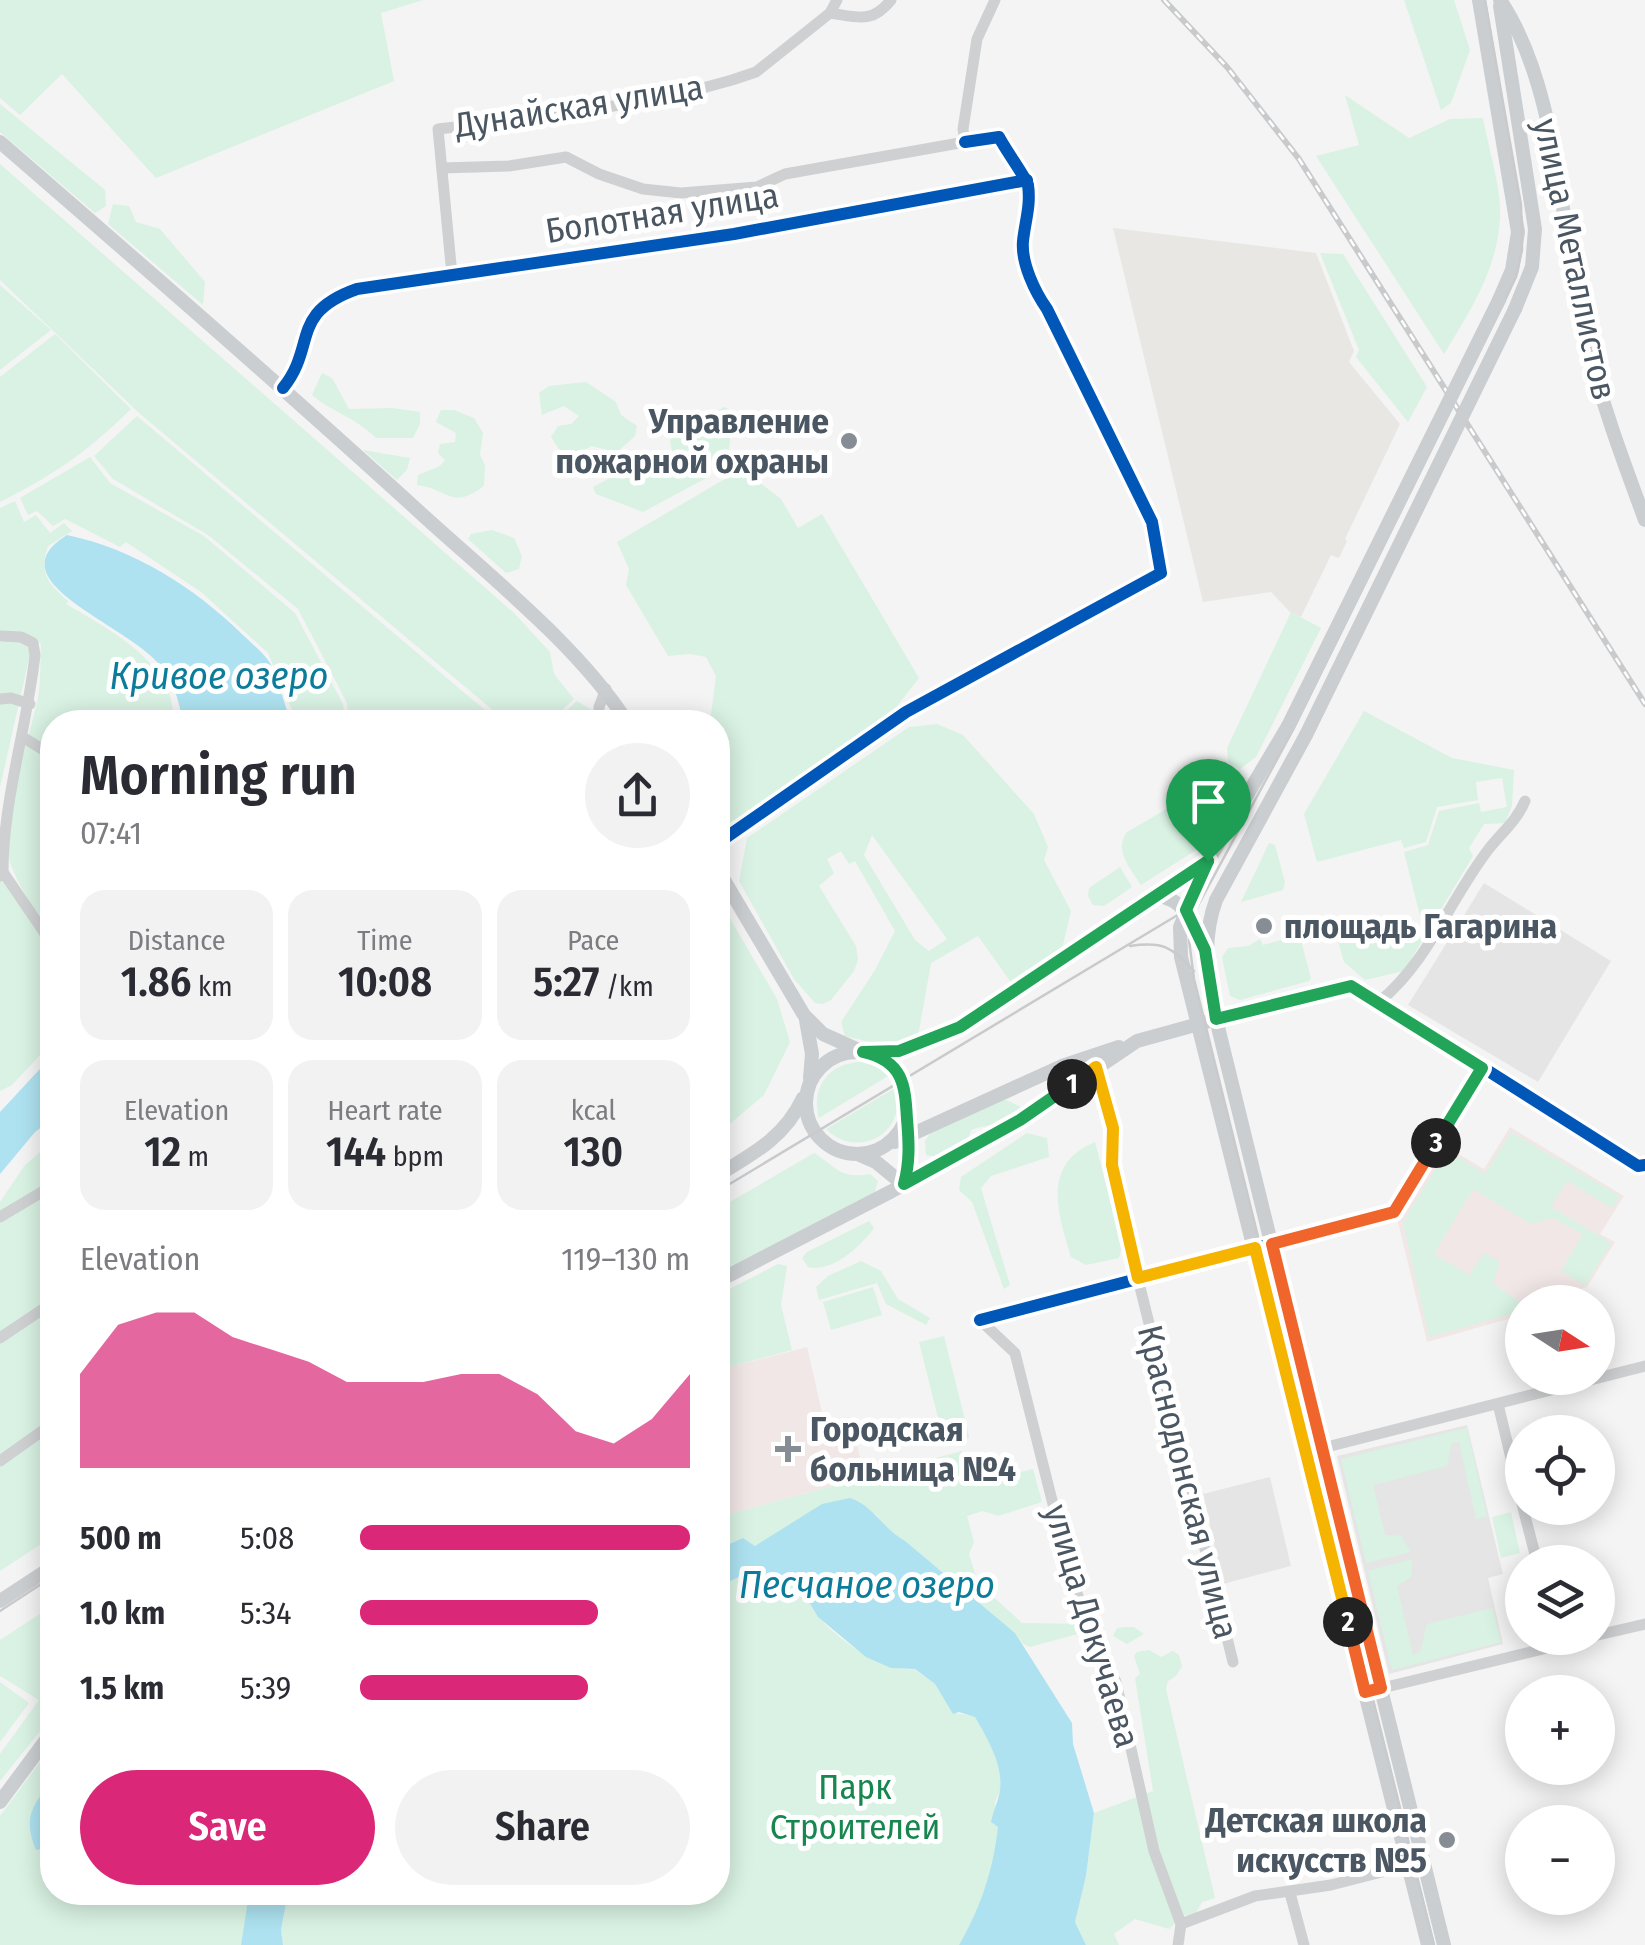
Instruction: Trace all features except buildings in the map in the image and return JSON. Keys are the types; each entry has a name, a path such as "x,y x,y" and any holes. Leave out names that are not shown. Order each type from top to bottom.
{"main road":[{"path":"1416,1863 1374,1728 1199,1024 1185,982 1180,927 1208,861 1288,726 1512,270 1518,232 1479,0"},
{"path":"1444,1945 1425,1900 1416,1863 1390,1723 1216,1019 1205,950 1208,922 1216,900 1306,734 1515,309 1532,266 1535,229 1499,0"},
{"name":"улица Металлистов","path":"1499,0 1532,62 1583,328 1599,392 1645,520"},
{"path":"1510,67 1516,62 1532,62"},
{"path":"0,142 284,388 509,593 606,689 619,710"},
{"path":"730,1168 766,1146 790,1123 816,1072 830,1060 845,1053 899,1051 960,1027 1208,861"},
{"path":"730,890 804,1015 823,1034 881,1058 897,1072 906,1088 909,1135 904,1184"},
{"path":"1156,896 1174,900 1186,910 1205,950"},
{"path":"804,1015 812,1054 807,1112 817,1134 830,1146 876,1162 904,1184"},
{"path":"854,1154 880,1148 1062,1066 1216,1019"},
{"path":"730,1275 1020,1120 1136,1041"},
{"path":"880,1148 896,1135 907,1113"},
{"path":"0,1600 40,1575"},
{"path":"0,1802 40,1748"},
{"path":"1425,1900 1428,1945"}],"street":[{"name":"Дунайская улица","path":"452,276 438,129 568,114 681,94 732,80 756,72 830,13 837,0"},
{"path":"830,13 865,18 880,14 891,0"},
{"path":"965,142 962,128 977,39 995,0"},
{"path":"442,168 509,166 566,156 599,174 643,189 682,192 757,187 785,174 999,137 1010,160 1028,180 1029,212 1022,246 1036,294 1047,309 1152,522 1160,573 906,712 730,835"},
{"name":"Болотная улица","path":"284,388 296,373 312,315 356,289 734,234 1028,180"},
{"path":"0,636 21,637 34,643 30,704 9,801 2,874 40,927"},
{"path":"599,710 606,689"},
{"path":"0,699 30,704"},
{"path":"24,738 40,748"},
{"path":"1378,1002 1415,967 1487,851 1518,818 1525,801"},
{"path":"1216,1019 1351,986 1638,1166 1645,1165"},
{"name":"Краснодонская улица","path":"1096,1067 1113,1128 1112,1165 1138,1278 1233,1662"},
{"path":"1138,1278 1394,1212 1482,1068"},
{"path":"1233,1159 1251,1154"},
{"path":"0,1217 40,1193"},
{"name":"улица Докучаева","path":"1138,1278 980,1320 1015,1352 1068,1564 1090,1635 1116,1682 1154,1850 1180,1924 1178,1945"},
{"path":"0,1338 40,1310"},
{"path":"1306,1453 1645,1366"},
{"path":"1498,1404 1505,1433"},
{"path":"2,1457 40,1432"},
{"path":"1615,1631 1645,1624"},
{"path":"1355,1652 1371,1648"},
{"path":"1365,1692 1505,1655"},
{"path":"1374,1728 1390,1723"},
{"path":"1180,1924 1256,1896 1416,1863"},
{"path":"1290,1892 1304,1945"}],"shaded area":[{"path":"1113,228 1316,253 1354,351 1349,362 1400,424 1339,558 1331,555 1301,617 1290,612 1271,592 1203,602"},
{"path":"1484,883 1611,961 1538,1082 1408,1005"},
{"path":"1510,1127 1624,1196 1600,1234 1615,1242 1588,1285 1505,1285 1505,1320 1427,1342 1398,1222 1445,1146 1484,1169"},
{"name":"Городская больница №4","path":"807,1347 824,1421 850,1417 865,1477 730,1514 730,1367"},
{"path":"1467,1425 1503,1574 1488,1578 1503,1644 1389,1674 1337,1456"},
{"path":"1270,1477 1291,1566 1223,1584 1203,1494"}],"green space":[{"path":"0,0 423,0 381,13 394,81 156,178 62,74 20,115 0,98"},
{"path":"1404,0 1454,0 1470,50 1451,103 1441,110"},
{"path":"1345,95 1409,138 1450,119 1483,118 1499,195 1498,237 1481,290 1444,354 1316,156 1359,145"},
{"path":"0,104 105,190 106,206 95,213 0,132"},
{"path":"0,164 513,612 550,652 554,674 574,699 562,710 493,710 139,413 0,280"},
{"path":"113,204 129,206 136,222 160,229 205,282 203,305 108,224"},
{"path":"1320,253 1343,254 1427,387 1408,422 1356,357 1359,350"},
{"path":"0,285 51,330 0,370"},
{"path":"55,334 131,409 70,461 0,502 0,377"},
{"path":"322,373 332,378 349,409 420,412 420,424 413,438 376,438 320,401 312,395"},
{"path":"586,382 616,402 621,415 637,426 635,436 617,452 591,446 574,457 559,449 551,437 558,426 571,424 579,416 564,406 542,415 539,393 549,386"},
{"path":"724,407 735,416 728,426 728,457 711,469 710,476 643,512 596,494 593,487 627,469 679,473 685,465 672,452 670,440"},
{"path":"441,410 454,410 474,418 483,433 480,454 485,466 484,486 457,498 417,485 418,475 445,460 438,453 440,444 455,442 456,433 436,422"},
{"path":"137,416 485,710 348,710 298,609 208,535 113,479 94,456"},
{"path":"363,450 410,458 407,470 397,480"},
{"path":"90,457 110,483 204,536 295,613 344,710 292,710 268,653 201,592 126,542 120,547 65,519 53,526 37,511 28,515 20,498"},
{"path":"742,469 781,499 798,528 822,514 919,678 894,710 730,826 730,710 712,710 716,676 706,657 668,656 626,585 629,569 617,542"},
{"path":"15,501 24,522 36,515 50,533 64,523 72,531 48,546 44,563 50,583 68,601 66,604 138,651 153,666 172,702 172,710 40,710 40,918 14,873 8,844 16,780 38,698 41,644 27,634 0,633 0,508"},
{"path":"492,530 514,538 522,556 519,569 506,573 468,539 471,534"},
{"path":"1291,612 1321,628 1256,757 1240,769 1228,762 1227,748"},
{"path":"23,641 31,650 0,787 0,642"},
{"path":"577,701 592,710 568,710"},
{"path":"1364,711 1452,758 1514,770 1512,806 1505,823 1484,824 1469,848 1473,856 1404,971 1365,980 1344,962 1338,941 1369,933 1372,942 1423,928 1404,852 1428,845 1439,811 1479,803 1481,812 1507,807 1502,778 1476,782 1478,800 1437,807 1426,842 1404,848 1401,840 1317,862 1304,814"},
{"path":"937,724 963,735 1034,814 1048,847 1044,860 1071,911 1061,953 1017,985 978,936 931,963 919,1031 911,1043 886,1046 845,1036 841,1022 895,931 855,861 849,864 841,851 827,859 834,873 819,886 856,946 858,960 831,1000 823,1004 815,1003 794,979 739,881 747,838 909,727","holes":["872,835 947,939 929,951 915,940 864,855"]},
{"path":"1182,800 1199,804 1210,814 1209,837 1204,845 1141,885 1125,859 1123,839 1127,832"},
{"path":"1269,843 1275,845 1285,882 1283,890 1241,902"},
{"path":"1120,867 1132,887 1104,906 1093,905 1089,888"},
{"path":"0,880 7,883 40,932 40,1055 12,1085 0,1091"},
{"path":"730,919 777,999 790,1042 764,1095 730,1124"},
{"path":"1295,930 1309,981 1240,1000 1230,996 1222,957 1228,948 1248,946 1260,939 1263,945 1288,938 1287,932"},
{"path":"862,1062 888,1076 819,1118 817,1096 825,1078 841,1066"},
{"path":"895,1088 895,1117 878,1137 852,1142 826,1129"},
{"path":"1000,1097 1023,1108 1019,1114 971,1130 968,1141 948,1153 926,1155 925,1141 931,1132"},
{"path":"1511,1132 1620,1196 1612,1208 1567,1181 1551,1207 1611,1243 1585,1285 1561,1271 1583,1234 1553,1218 1531,1224 1473,1189 1434,1254 1469,1275 1484,1253 1500,1262 1493,1284 1505,1292 1505,1316 1429,1337 1403,1222 1447,1150 1485,1174"},
{"path":"1027,1133 1047,1138 1049,1157 991,1176 981,1188 1010,1285 1004,1289 972,1202 959,1190 961,1177"},
{"path":"1095,1142 1122,1246 1119,1258 1086,1265 1071,1257 1058,1191 1067,1163"},
{"path":"40,1152 40,1545 0,1571 0,1202 25,1165"},
{"path":"814,1153 845,1174 870,1174 878,1181 875,1192 730,1267 730,1202"},
{"path":"869,1221 874,1228 854,1250 836,1262 808,1267 802,1258 807,1252"},
{"path":"861,1261 881,1271 898,1299 930,1318 926,1325 886,1304 877,1283 819,1300 816,1287 828,1276"},
{"path":"778,1264 787,1266 781,1305 792,1350 730,1367 730,1289"},
{"path":"873,1287 882,1315 831,1330 823,1302"},
{"path":"944,1336 969,1436 963,1446 956,1418 939,1422 919,1342"},
{"path":"1467,1428 1487,1516 1476,1519 1459,1442 1452,1443 1447,1466 1373,1485 1385,1535 1401,1536 1411,1552 1366,1563 1341,1459"},
{"path":"962,1451 983,1481 1033,1469 1042,1502 998,1516 983,1511 967,1516 974,1542 969,1554 978,1583 1022,1623 1084,1624 1085,1632 1030,1647 1023,1644 947,1575 887,1531 876,1514 755,1546 743,1538 730,1544 730,1514"},
{"path":"1505,1514 1505,1525 1514,1525 1518,1545 1505,1545 1505,1557 1501,1558 1492,1517"},
{"path":"1412,1559 1411,1577 1397,1586 1413,1655 1420,1652 1427,1624 1493,1608 1501,1642 1392,1670 1368,1571"},
{"name":"Парк Строителей","path":"739,1577 794,1586 827,1626 849,1645 889,1666 914,1669 935,1684 953,1713 975,1716 999,1771 1000,1790 995,1807 997,1844 986,1889 959,1945 283,1945 281,1930 286,1905 730,1905 730,1581"},
{"path":"40,1614 40,1731 0,1781 0,1754 39,1700 0,1676 0,1640"},
{"path":"1134,1627 1144,1634 1127,1644 1113,1636 1117,1628"},
{"path":"1149,1650 1161,1657 1173,1651 1179,1655 1182,1666 1166,1689 1215,1898 1202,1902 1196,1913 1183,1916 1169,1929 1135,1919 1114,1934 1119,1945 1086,1945 1075,1922 1094,1813 1153,1791 1135,1678 1140,1674 1134,1656"},
{"path":"0,1682 29,1703 0,1742"},
{"path":"40,1762 40,1798 32,1810 40,1839 40,1905 247,1905 241,1945 0,1945 0,1816"}],"water":[{"name":"Кривое озеро","path":"67,535 92,541 139,560 183,586 261,652 270,663 287,710 180,710 165,671 148,653 53,584 45,560 54,545"},
{"path":"40,1069 40,1128 0,1174 0,1112"},
{"name":"Песчаное озеро","path":"850,1498 866,1506 1015,1633 1072,1723 1073,1744 1094,1813 1075,1922 1086,1945 959,1945 985,1888 998,1827 991,1822 999,1793 999,1770 975,1717 953,1714 935,1684 915,1669 891,1668 866,1657 818,1617 804,1594 790,1583 739,1577 730,1581 730,1544 743,1538 755,1546 822,1504"},
{"path":"39,1798 40,1849 36,1850 30,1821"},
{"path":"247,1905 286,1905 281,1930 283,1945 241,1945"}],"tram line":[{"path":"1434,1945 1194,979 1189,940 1195,911 1294,728 1516,277 1522,250 1521,205 1485,0"},
{"path":"730,1184 1186,910 1202,896"},
{"path":"1130,946 1151,944 1166,948 1194,971"},
{"path":"0,1611 40,1585"}],"railway":[{"path":"1164,0 1227,67 1299,159 1645,704"}],"cycle path":[{"path":"730,835 906,712 1161,573 1152,522 1027,268 1023,241 1028,185 999,137 965,142"},
{"path":"283,388 293,373 313,320 336,298 357,289 734,234 1027,180"},
{"path":"980,1320 1394,1212 1482,1067 1638,1166 1645,1165"}],"place":[{"name":"Управление пожарной охраны","path":"849,441"},
{"name":"площадь Гагарина","path":"1264,926"},
{"name":"Городская больница №4","path":"788,1449"},
{"name":"Детская школа искусств №5","path":"1447,1840"}],"route":[{"path":"1208,861 1186,910 1205,950 1216,1019 1351,986 1482,1068 1394,1212 1272,1244 1381,1688 1365,1692 1255,1248 1138,1278 1112,1165 1113,1128 1096,1067 1020,1120 904,1184 909,1164 906,1088 890,1064 863,1052 899,1051 960,1027 1208,861"}]}
